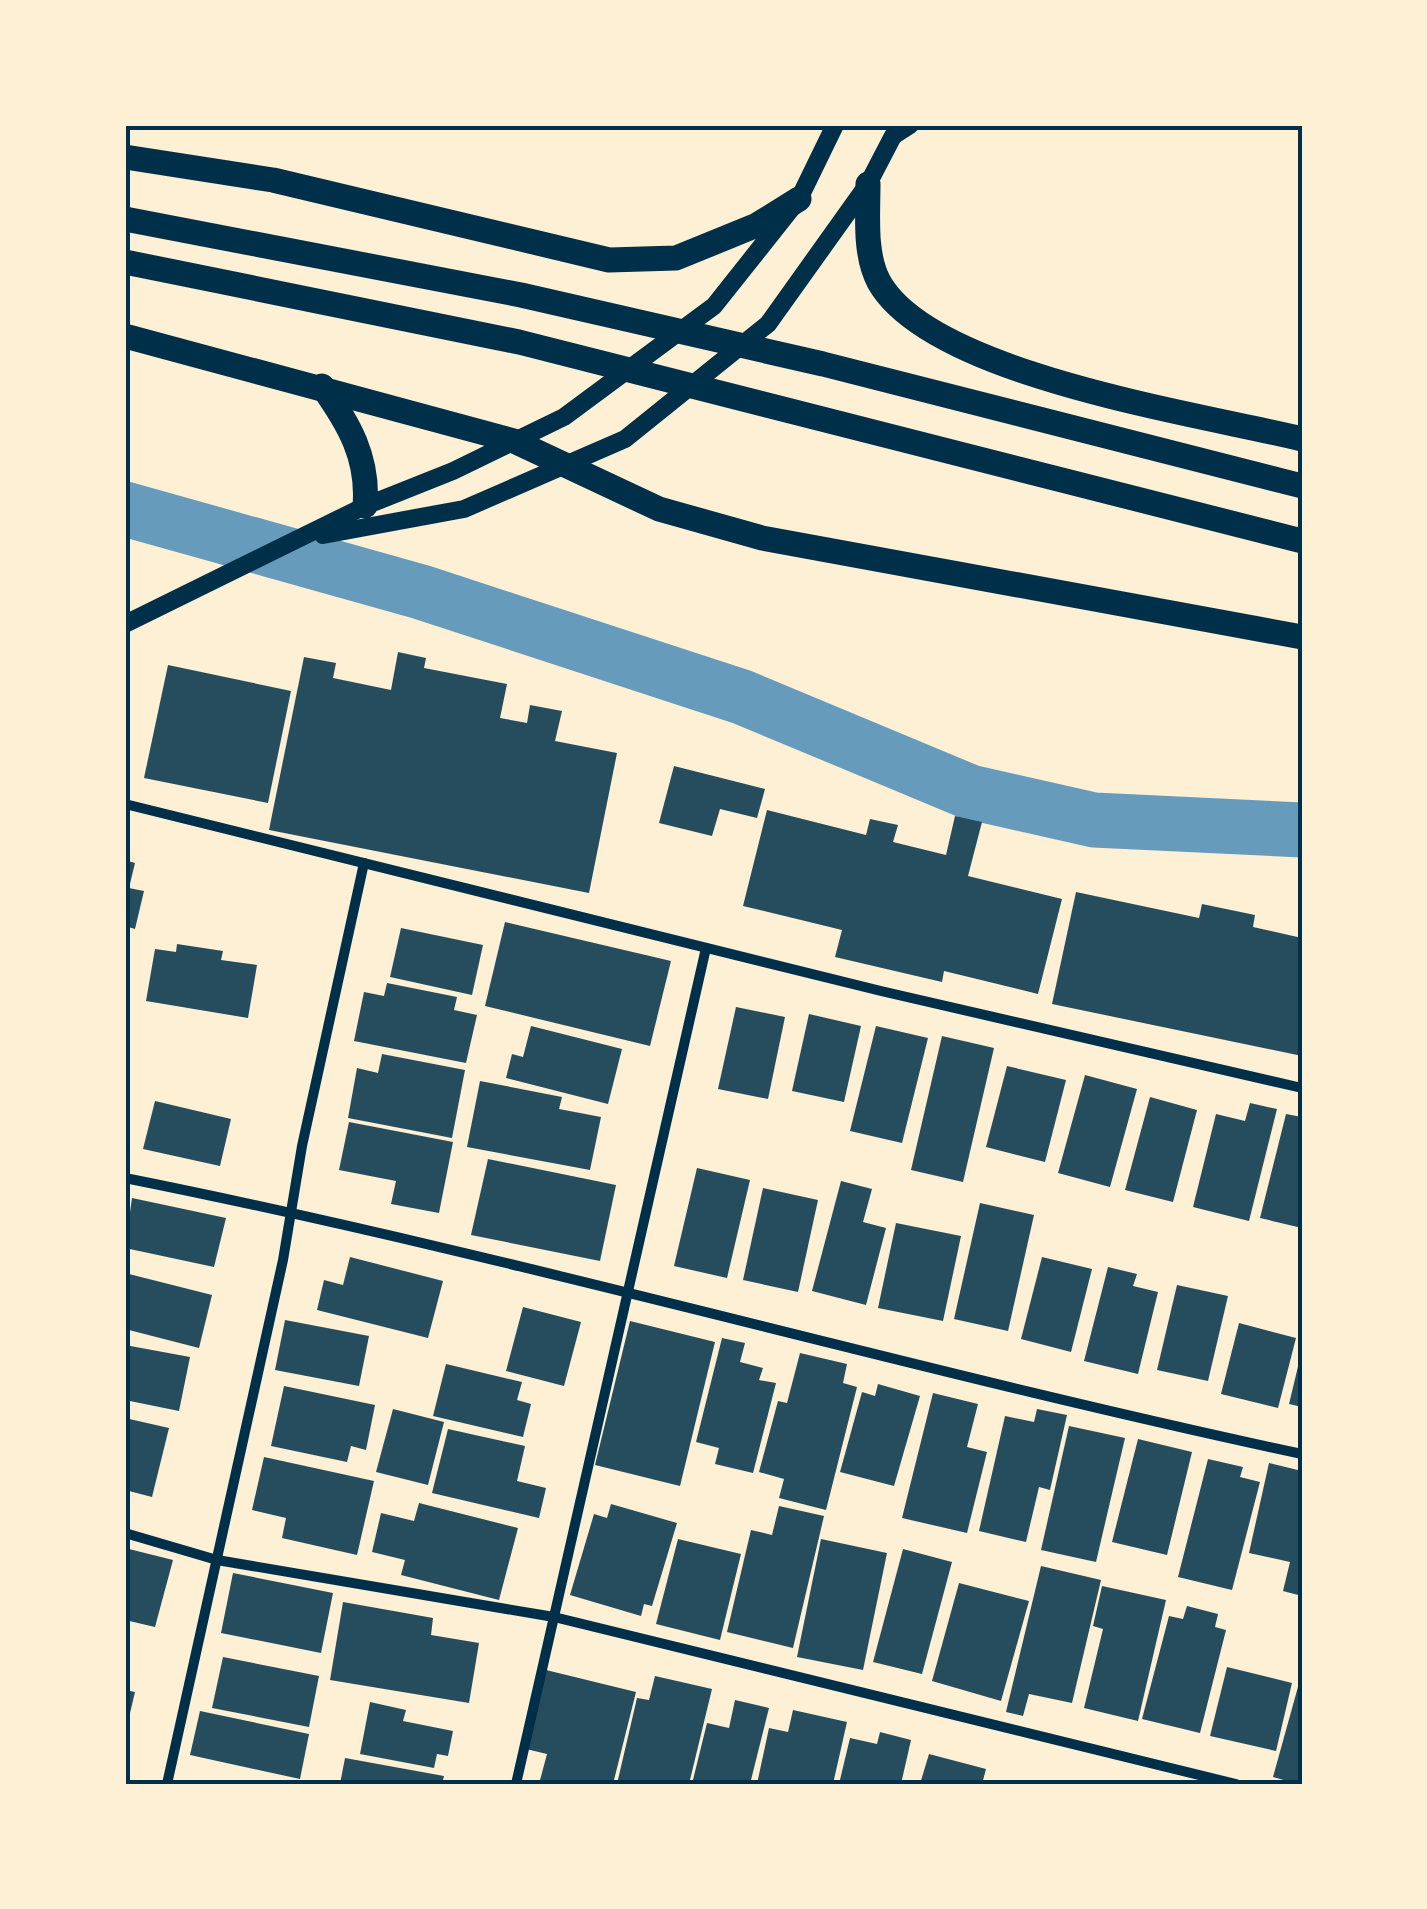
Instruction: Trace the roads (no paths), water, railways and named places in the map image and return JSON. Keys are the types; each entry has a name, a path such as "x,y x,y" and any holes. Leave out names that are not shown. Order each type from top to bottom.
{"main road":[{"path":"125,157 274,180 609,260 676,258 757,225 799,199"},
{"path":"868,184 869,250 877,279 894,304 964,349 1073,386 1302,439"},
{"path":"125,218 597,312 822,364 1302,486"},
{"path":"125,262 519,342 1302,541"},
{"path":"125,336 322,386 514,441 659,509 762,538 1302,637"},
{"path":"322,386 347,421 360,450 367,486 365,506"}],"street":[{"path":"125,624 162,603 308,538 365,506 564,417 714,306 799,199 835,125"},
{"path":"308,538 464,509 625,439 749,343 798,285 868,184 893,136 910,125"},
{"path":"125,804 706,948 1302,1088"},
{"path":"167,1784 364,863"},
{"path":"516,1784 706,948"},
{"path":"125,1178 628,1289 1181,1428 1302,1454"},
{"path":"125,1533 216,1560 554,1617 1236,1784"}],"waterway":[{"path":"125,509 421,592 742,697 970,792 1094,820 1302,830"}]}
